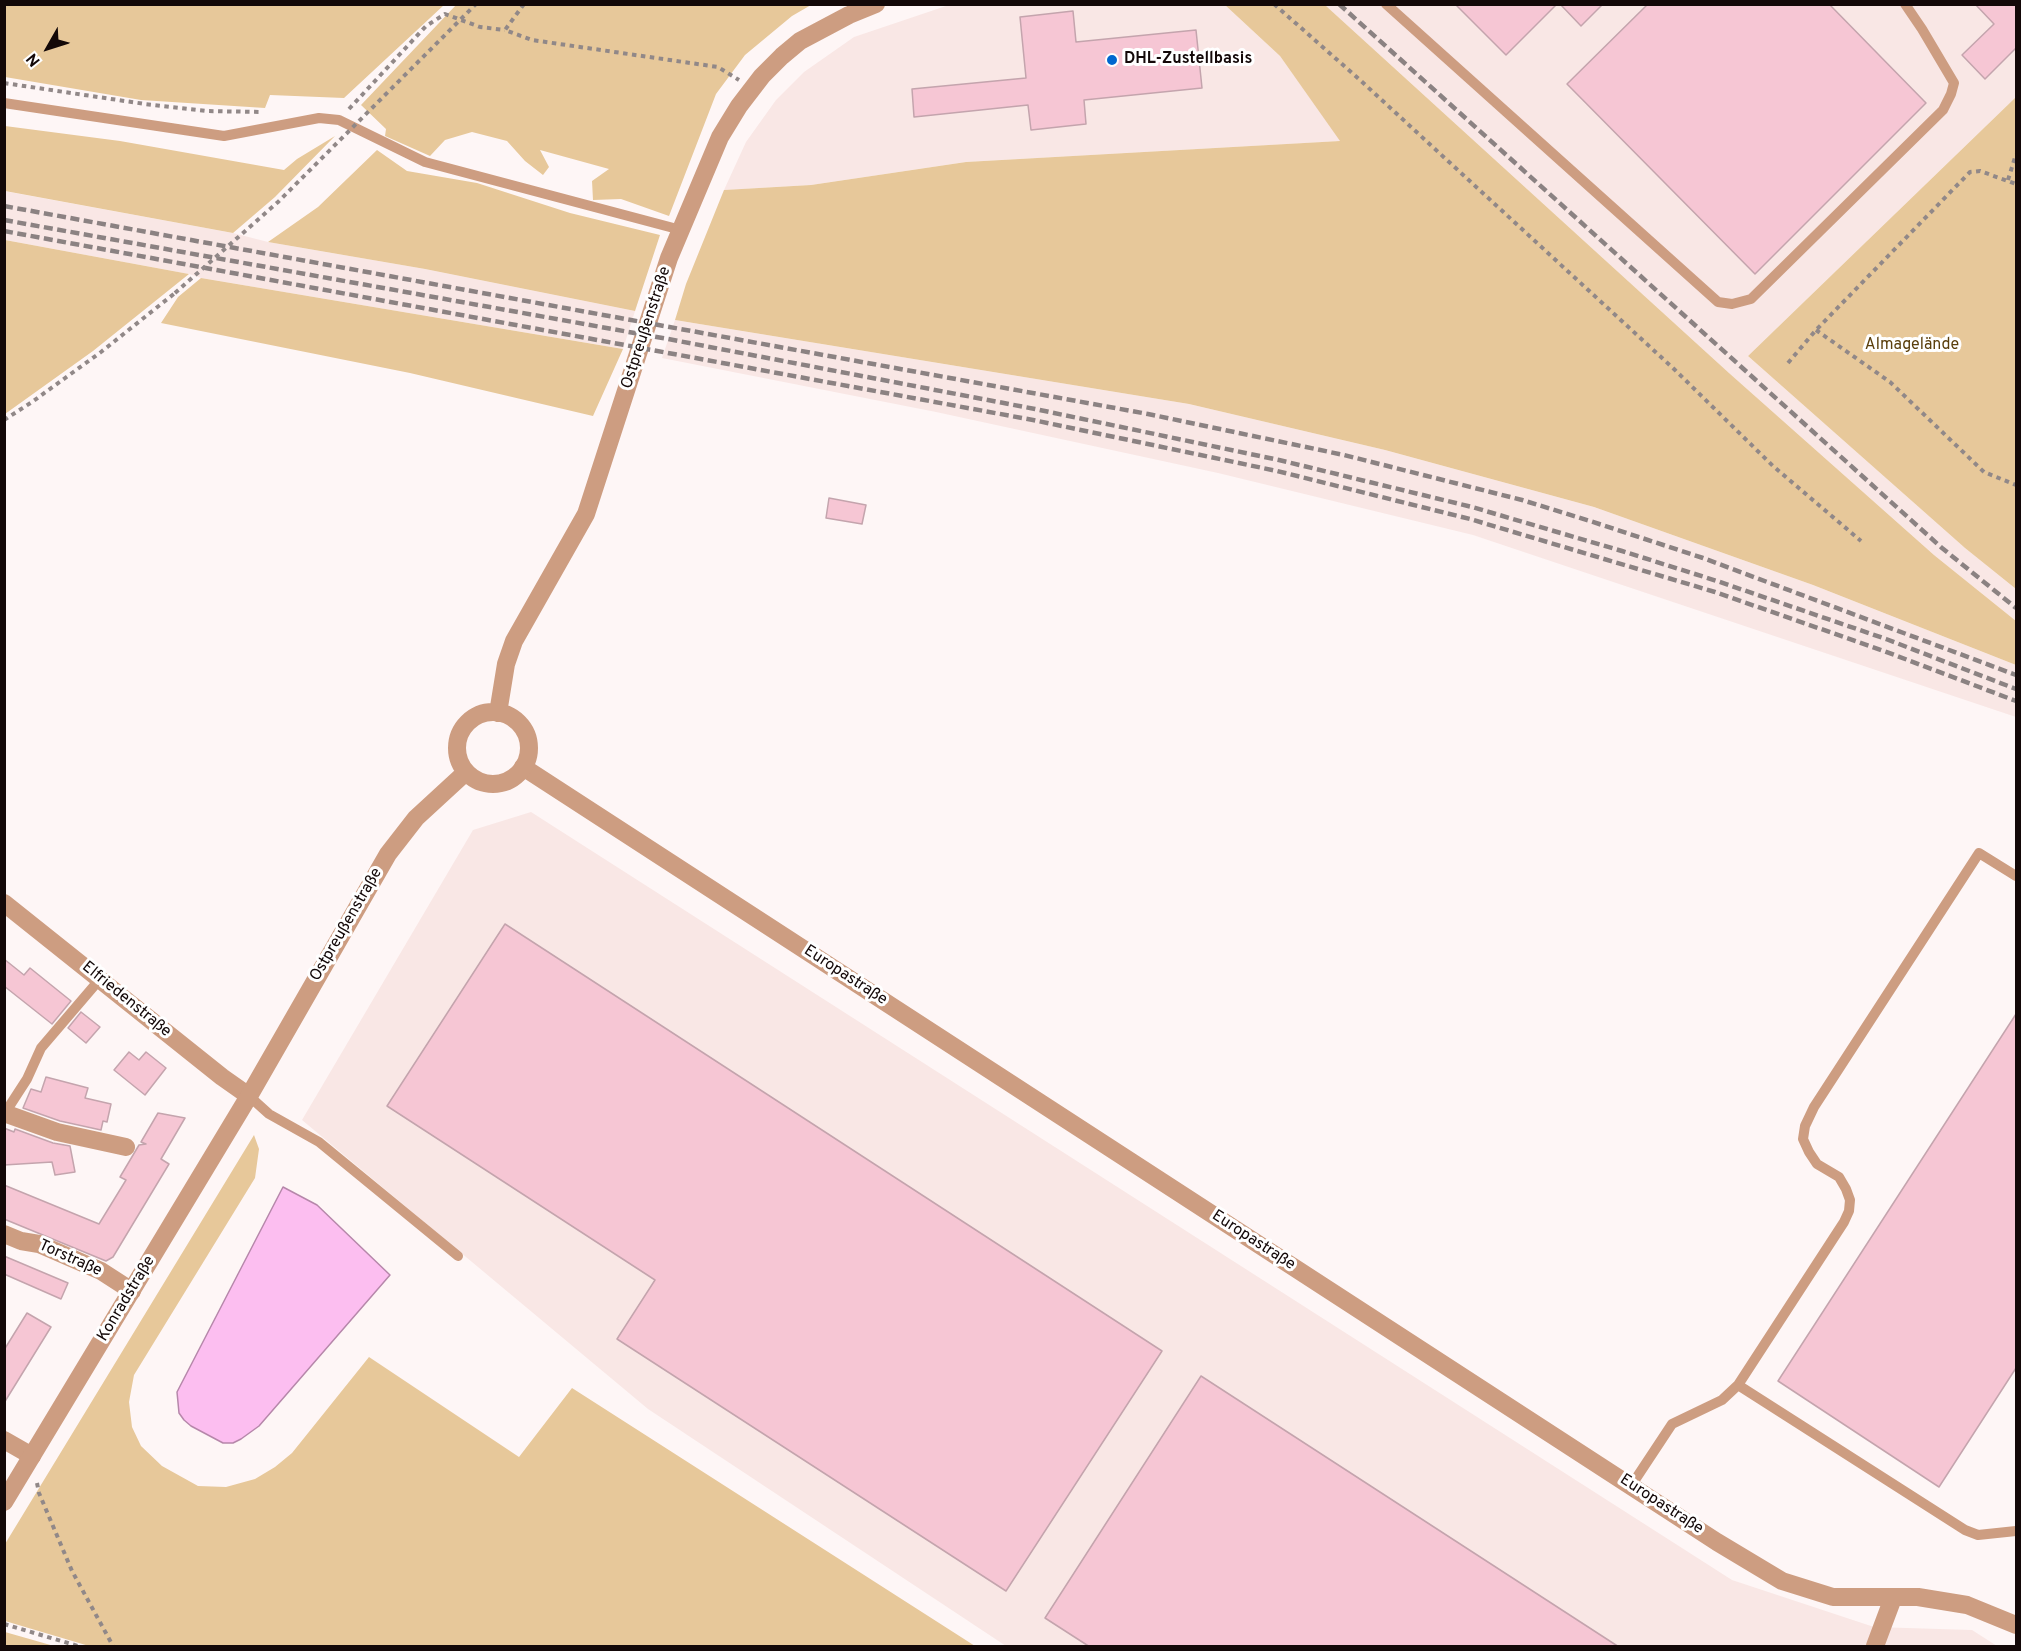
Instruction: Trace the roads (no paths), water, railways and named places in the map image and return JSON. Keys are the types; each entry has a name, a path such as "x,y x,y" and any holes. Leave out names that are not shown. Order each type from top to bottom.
{"street":[{"name":"Ostpreußenstraße","path":"498,713 506,664 514,641 586,514 669,258 720,137 762,76 800,41 849,15 876,4"},
{"path":"498,713 513,718 521,726 529,747 523,767 509,780 500,783 480,782 466,772 459,760 458,737 463,727 471,719 481,714 498,713"},
{"name":"Europastraße","path":"523,767 1743,1559 1782,1581 1833,1597 1918,1598 1966,1605 2016,1624"},
{"name":"Ostpreußenstraße","path":"249,1096 388,854 416,818 466,772"},
{"name":"Elfriedenstraße","path":"4,903 249,1096"},
{"name":"Konradstraße","path":"4,1502 249,1096"},
{"path":"5,1113 57,1132 126,1147"},
{"name":"Torstraße","path":"4,1234 21,1241 39,1244 101,1271 132,1291"},
{"path":"4,1440 32,1456"},
{"path":"1875,1647 1893,1598"}],"lane":[{"path":"1386,4 1718,302 1732,304 1750,299 1943,110 1954,83 1905,4"},
{"path":"4,103 224,136 319,118 339,120 425,162 681,230"},
{"path":"1631,1486 1672,1424 1722,1400 1738,1384 1844,1222 1849,1211 1850,1200 1839,1177 1817,1164 1803,1139 1805,1126 1814,1107 1979,853 2016,876"},
{"path":"5,1113 27,1079 41,1048 100,979"},
{"path":"249,1096 269,1114 319,1142 458,1256"},
{"path":"1738,1384 1965,1530 1978,1535 2016,1531"}],"railway":[{"path":"1339,4 1942,548 2016,608"},
{"path":"4,206 1148,414 1344,455 1522,500 1590,521 1703,558 2016,675"},
{"path":"4,220 668,339 1035,409 1279,460 1472,507 1622,551 1886,639 2016,689"},
{"path":"4,231 1033,420 1277,471 1470,519 1715,592 1884,651 2016,701"}],"place":[{"name":"DHL-Zustellbasis","path":"1112,60"}],"park label":[{"name":"Almagelände","path":"1912,346"}]}
